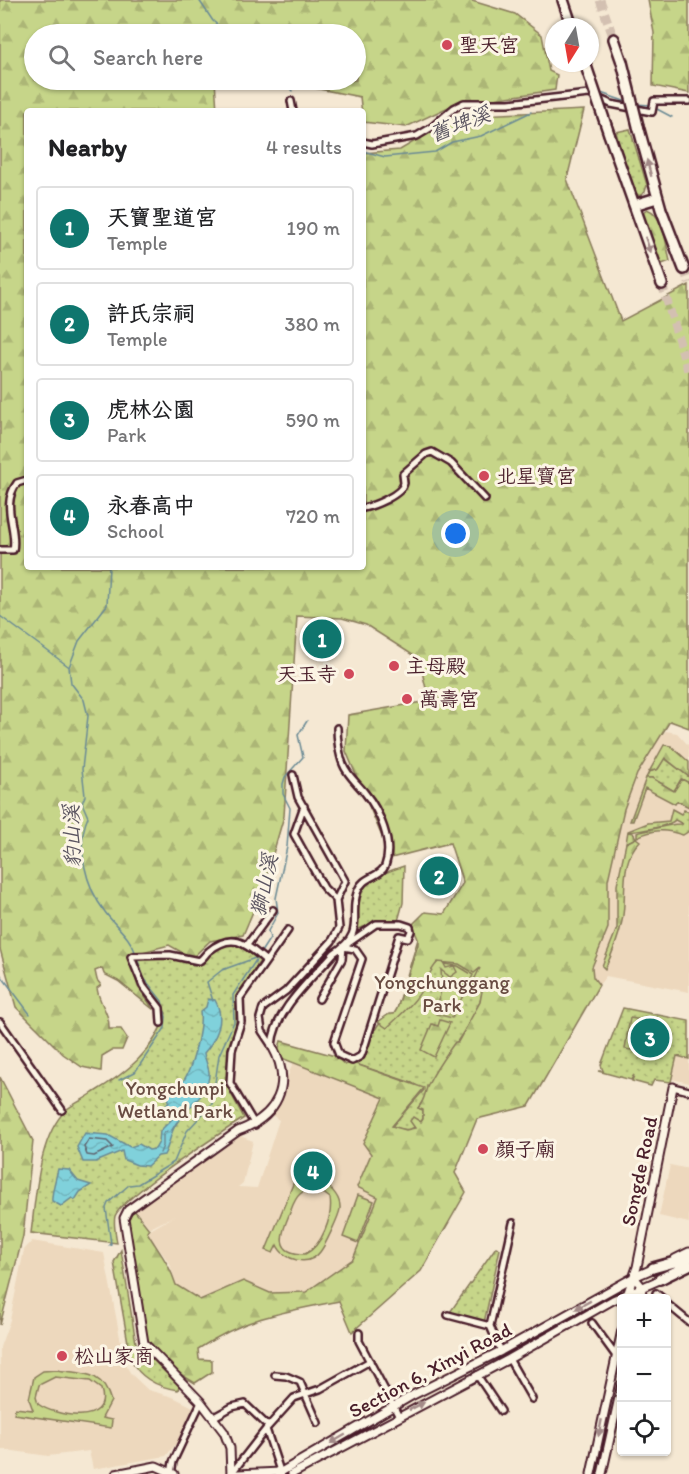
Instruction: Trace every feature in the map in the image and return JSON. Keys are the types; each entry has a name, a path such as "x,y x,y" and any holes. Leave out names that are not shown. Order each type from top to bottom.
{"highway":[{"path":"563,0 569,18"},
{"path":"614,39 657,198 684,269"},
{"path":"588,72 662,285"},
{"path":"634,205 657,198"},
{"path":"653,1268 689,1258"},
{"path":"660,1279 689,1265"}],"street":[{"path":"366,143 372,144 417,136 464,103 509,103 589,94 621,107 652,112 654,101 689,101"},
{"path":"291,100 292,108"},
{"path":"366,508 372,507 400,490 404,483 403,474 426,454 432,452 451,463 485,499"},
{"path":"0,550 13,549 14,537 8,514 9,498 17,483 24,481"},
{"path":"319,999 342,959 343,947 356,923 357,892 362,882 384,868 388,849 373,802 342,763 337,728"},
{"path":"231,1474 230,1448 224,1432 201,1402 144,1343 124,1218 128,1210 228,1138 255,1125 276,1103 283,1085 284,1075 280,1061 262,1031 260,1018 263,1008 286,991 332,941 339,928 336,900 345,881 303,806 293,775"},
{"path":"303,806 294,834 324,888 336,900"},
{"path":"247,945 273,910"},
{"path":"272,1046 273,1037 283,1014 334,953 352,940 376,924 401,924 410,927 408,938 399,936 361,1056 352,1061 339,1054 334,1042 362,959 355,949 352,940 351,933"},
{"path":"255,1125 230,1083 232,1050 241,1022 240,998 251,977 288,930"},
{"path":"165,1019 161,1023 160,1008 143,986 131,957 170,955 199,961 213,949 234,940 247,945 265,960"},
{"path":"343,947 355,949"},
{"path":"0,1022 62,1110"},
{"name":"Songde Road","path":"627,1294 634,1277 673,1087 689,1090"},
{"path":"501,1351 490,1326 513,1223"},
{"name":"Section 6, Xinyi Road","path":"238,1474 281,1473 394,1406 501,1351 634,1277 689,1252"},
{"name":"Section 6, Xinyi Road","path":"630,1294 660,1279 689,1270"},
{"path":"634,1277 642,1287 641,1294"},
{"name":"Section 6, Xinyi Road","path":"292,1474 617,1301"},
{"path":"671,1306 689,1322"},
{"path":"448,1315 490,1326"},
{"path":"592,1323 616,1356"},
{"path":"358,1333 359,1341 398,1416"},
{"path":"591,1474 618,1348"},
{"path":"509,1359 532,1400"},
{"path":"231,1474 267,1427 294,1398 306,1395 370,1361"},
{"path":"275,1375 286,1376 300,1382 318,1423"},
{"path":"477,1375 501,1411"},
{"path":"116,1474 156,1466 172,1474 173,1462 201,1402"},
{"path":"602,1474 617,1402"},
{"path":"214,1417 231,1407 245,1404 267,1427 281,1473"}],"shaded area":[{"path":"666,731 677,733 689,746 689,992 606,976 599,985 593,977 592,967 608,928 608,880 624,809 637,774 656,740"},
{"path":"677,1056 689,1059 689,1083 672,1079"},
{"path":"293,1063 384,1098 363,1143 371,1154 357,1186 378,1196 353,1259 306,1292 270,1293 243,1281 200,1300 176,1285 170,1264 147,1232 176,1215 150,1228 134,1209 240,1136 253,1141 243,1183 238,1187 257,1188 279,1120 272,1115"},
{"path":"670,1165 689,1169 689,1223 659,1216"},
{"name":"松山家商","path":"32,1241 104,1253 125,1364 131,1374 148,1390 173,1397 195,1408 179,1440 166,1456 93,1469 89,1451 48,1456 0,1449 0,1347 10,1320 24,1250"}],"green space":[{"path":"0,0 469,0 515,14 542,35 545,72 557,75 555,90 453,105 406,127 366,122 366,108 361,108 360,97 324,90 366,90 366,24 24,24 24,90 216,90 217,108 24,108 24,570 366,570 366,153 400,150 457,116 584,110 567,179 621,321 689,285 689,728 670,721 637,774 624,809 608,880 608,928 592,967 593,977 599,985 529,1106 477,1119 455,1173 466,1192 421,1271 352,1332 339,1301 266,1317 216,1338 198,1349 199,1359 212,1360 212,1372 195,1383 165,1362 142,1334 125,1221 134,1210 149,1229 147,1232 167,1264 176,1285 200,1300 243,1281 270,1293 306,1292 353,1259 378,1197 357,1187 371,1154 363,1143 384,1098 284,1059 278,1051 281,1041 335,1056 345,1065 350,1062 424,1088 392,1126 406,1130 415,1128 410,1121 413,1117 421,1122 423,1119 423,1110 418,1108 427,1086 455,1042 458,1042 480,1002 482,991 471,986 480,968 474,973 459,964 438,962 420,993 402,1014 387,1028 378,1022 389,1014 394,1014 397,1009 418,945 412,925 425,912 444,914 463,883 450,843 391,858 346,751 348,715 429,701 419,659 366,625 342,618 297,616 284,816 263,888 243,935 210,941 192,958 169,945 135,954 130,960 138,987 154,1010 118,981 104,974 102,968 95,971 101,985 97,988 108,1018 109,1029 121,1029 127,1038 122,1050 112,1050 102,1056 101,1071 82,1067 63,1054 16,1007 0,949"},
{"path":"648,0 689,0 689,93 653,86 654,33"},
{"path":"630,129 647,185 645,192 639,196 631,188 616,132"},
{"path":"647,209 653,212 661,224 670,261 659,265 643,220 643,212"},
{"path":"664,745 671,746 689,762 689,777 665,758 658,769 649,772"},
{"path":"664,758 689,777 689,783 681,779 674,791 652,778 646,778 649,772 658,769"},
{"path":"646,778 652,778 674,791 682,779 689,783 689,807 677,801 675,804 645,788 633,821 630,821"},
{"path":"672,809 681,814 684,810 689,812 689,831 683,835 654,831 637,837 637,833 683,824 675,820 661,826 628,832 633,833 636,838 626,843 628,831 648,823 669,821"},
{"path":"636,838 640,841 633,850 626,869 621,927 605,969 602,966 617,928 617,885 626,843"},
{"path":"404,866 403,903 398,921 384,921 358,929 359,903 366,887 380,875"},
{"name":"Yongchunggang Park","path":"418,939 487,971 480,1002 467,1027 427,1086 427,1095 418,1108 423,1110 423,1119 413,1128 406,1130 392,1126 424,1090 412,1083 350,1062 361,1061 382,1020 394,1014 397,1009"},
{"name":"Yongchunpi Wetland Park","path":"236,943 260,961 236,996 236,1031 228,1048 228,1088 244,1118 153,1180 122,1207 114,1219 117,1243 31,1233 40,1168 49,1136 57,1122 66,1110 138,1060 155,1039 161,1027 166,1013 142,976 136,961 161,955 193,965 203,964 215,949"},
{"path":"444,964 458,966 473,975 452,1018 436,1014 442,985 441,970 450,977 457,972 454,966 446,968"},
{"path":"623,1008 689,1021 689,1059 677,1056 671,1082 654,1080 651,1086 632,1081 634,1075 631,1080 598,1071 603,1071 601,1065"},
{"path":"630,1018 648,1021 642,1052 625,1049"},
{"path":"440,1020 450,1023 434,1057 421,1050 432,1024 438,1026"},
{"path":"0,1077 33,1141 23,1236 0,1325"},
{"path":"298,1172 306,1175 303,1184 323,1182 332,1190 339,1201 340,1209 325,1244 315,1257 303,1261 297,1260 285,1255 277,1245 273,1253 266,1250","holes":["318,1189 330,1198 328,1222 316,1245 305,1254 288,1251 284,1247 282,1236 298,1196 306,1190"]},
{"path":"358,1195 374,1201 358,1243 343,1237"},
{"path":"496,1247 500,1249 484,1323 448,1315"},
{"path":"121,1250 136,1343 179,1386 178,1390 150,1381 139,1372 131,1360 114,1262"},
{"path":"43,1371 83,1373 91,1375 103,1384 111,1401 102,1418 112,1420 111,1428 14,1414 15,1408 33,1410 29,1399 34,1377","holes":["55,1377 90,1381 101,1389 102,1401 98,1409 91,1414 68,1415 38,1404 36,1397 39,1385"]}],"water":[{"path":"208,999 215,1000 220,1022 213,1041 204,1053 209,1072 208,1080 202,1094 176,1124 164,1155 158,1156 147,1166 124,1160 122,1151 96,1162 83,1162 77,1147 85,1133 108,1135 130,1147 139,1144 149,1150 155,1149 159,1142 160,1131 172,1119 165,1106 169,1101 168,1096 184,1080 188,1072 198,1040 200,1012 206,1007"},
{"path":"58,1169 69,1170 78,1181 91,1185 80,1192 75,1200 72,1198 61,1206 52,1201"}],"waterway":[{"name":"舊埤溪","path":"199,0 216,24"},
{"name":"舊埤溪","path":"598,92 627,102"},
{"name":"舊埤溪","path":"635,104 651,105"},
{"name":"舊埤溪","path":"655,108 672,117"},
{"name":"舊埤溪","path":"366,152 385,157 435,152 452,142 481,136 531,112"},
{"name":"豹山溪","path":"109,570 107,605 79,641 69,667 71,683 84,700 88,716 82,769 85,796 82,803 88,817 82,841 84,866 98,902 126,936 136,954"},
{"path":"0,616 68,666"},
{"name":"獅山溪","path":"261,952 270,938 268,931 278,913 276,898 287,847 290,808 283,794 283,784 285,777 303,757 298,735 307,721"},
{"name":"獅山溪","path":"213,1001 207,982 222,970 258,957"},
{"name":"豹山溪","path":"119,1080 135,1072 165,1028 166,1017 162,1001 144,978 137,958"},
{"path":"109,1245 111,1244 106,1208 108,1203 129,1185 138,1184 174,1162 187,1131 212,1104 219,1055 234,1022 233,995 256,960"},
{"path":"0,974 30,1014"},
{"name":"獅山溪","path":"172,1130 177,1122"},
{"name":"獅山溪","path":"160,1153 163,1146 163,1134 167,1131"}],"tunnel":[{"path":"600,0 614,39"},
{"path":"684,269 689,283"},
{"path":"662,284 689,374"}],"place":[{"name":"聖天宮","path":"447,45"},
{"name":"北星寶宮","path":"484,476"},
{"name":"天寶聖道宮","path":"322,639"},
{"name":"主母殿","path":"394,666"},
{"name":"天玉寺","path":"349,674"},
{"name":"萬壽宮","path":"407,699"},
{"name":"許氏宗祠","path":"439,876"},
{"name":"虎林公園","path":"650,1038"},
{"name":"顏子廟","path":"483,1149"},
{"name":"永春高中","path":"313,1171"},
{"name":"松山家商","path":"62,1356"}]}
